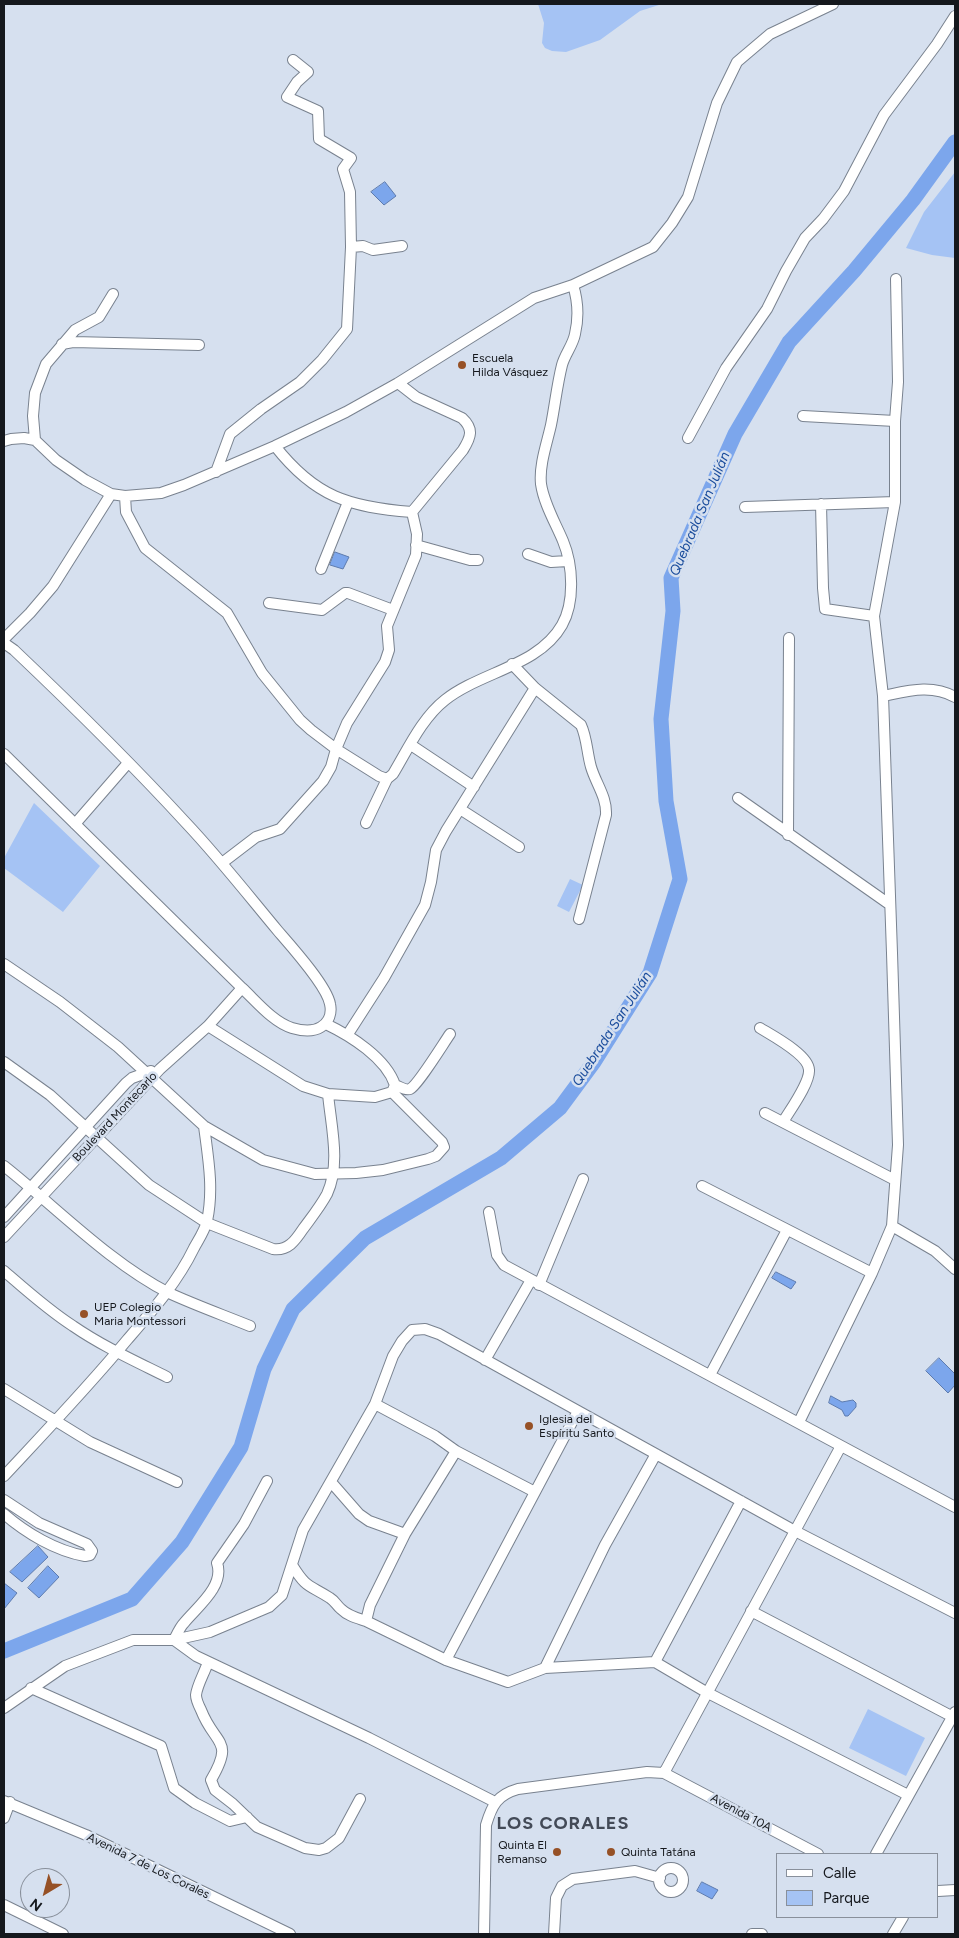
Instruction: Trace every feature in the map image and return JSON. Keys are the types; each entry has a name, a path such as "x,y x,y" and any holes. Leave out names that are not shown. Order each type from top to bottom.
{"street":[{"path":"4,441 11,438 34,440 56,460 85,480 111,494 125,496 160,493 216,472 346,412 398,383 534,298 573,285 653,247 672,223 688,198 717,103 737,62 770,34 833,4"},
{"path":"688,438 726,368 767,308 805,238 824,219 844,191 884,115 937,44 955,16"},
{"path":"216,472 230,434 261,409 300,382 322,360 347,329 351,247 350,192 343,169 351,158 319,139 318,111 288,97 297,82 308,72 293,60"},
{"path":"351,247 363,246 373,250 402,246"},
{"path":"800,1422 872,1273 892,1226 898,1145 882,696 874,616 895,502 895,421 898,382 896,278"},
{"path":"366,823 387,779 393,774 432,713 445,700 459,691 539,650 551,640 562,625 568,609 570,590 568,562 564,544 545,500 541,483 543,462 563,364 575,334 578,303 573,285"},
{"path":"34,440 33,416 35,393 46,364 75,330 99,317 113,294"},
{"path":"62,344 73,342 199,345"},
{"path":"398,383 416,397 462,418 471,430 470,438 464,450 412,512"},
{"path":"803,416 895,421"},
{"path":"275,446 291,466 313,485 330,494 348,502 382,510 412,512"},
{"path":"4,754 242,988 280,1022 304,1031 316,1030 326,1024 330,1015 330,1004 324,991 299,956 222,863 187,823 71,705 4,641 53,586 111,494"},
{"path":"125,496 126,512 145,548 227,613 262,673 300,720 310,730 336,749 378,776 387,779"},
{"path":"321,570 348,502"},
{"path":"744,507 895,502"},
{"path":"821,504 825,609 874,616"},
{"path":"222,863 256,837 280,830 323,781 331,767 336,749 353,711 385,662 389,650 387,626 410,574 416,555 417,534 412,512"},
{"path":"416,545 470,560 478,560"},
{"path":"528,554 551,562 568,562"},
{"path":"269,603 322,610 348,593 393,610"},
{"path":"788,834 789,638"},
{"path":"512,664 535,688 581,725 591,766 607,805 579,919"},
{"path":"348,1034 384,978 425,905 436,850 446,831 535,688"},
{"path":"882,696 924,688 938,690 955,697"},
{"path":"411,745 474,787"},
{"path":"75,824 128,763"},
{"path":"738,798 889,904"},
{"path":"460,809 519,847"},
{"path":"4,964 60,1002 118,1047 204,1126 263,1160 305,1172 333,1175 383,1170 428,1159 441,1152 444,1147 438,1136 393,1088 387,1068 348,1034 326,1024"},
{"name":"Boulevard Montecarlo","path":"4,1217 126,1083 132,1078 149,1075 160,1069 208,1026 242,988"},
{"path":"208,1026 303,1086 328,1094 375,1097 393,1088 410,1089 421,1077 450,1034"},
{"path":"760,1028 799,1055 807,1062 810,1071 807,1081 783,1122"},
{"path":"4,1062 50,1095 149,1185 207,1223 273,1249 282,1250 290,1245 298,1236 317,1210 327,1192 333,1175 334,1160 328,1094"},
{"name":"Boulevard Montecarlo","path":"4,1237 97,1136 149,1075"},
{"path":"765,1113 895,1180"},
{"path":"4,1476 117,1353 168,1292 189,1259 207,1223 211,1187 204,1126"},
{"path":"4,1166 108,1253 168,1292 250,1326"},
{"path":"485,1360 535,1282 583,1179"},
{"path":"702,1186 872,1273"},
{"path":"489,1212 497,1255 504,1265 955,1506"},
{"path":"892,1226 935,1251 955,1269"},
{"path":"710,1375 787,1230"},
{"path":"4,1271 51,1311 74,1327 117,1353 167,1377"},
{"path":"4,1708 65,1666 132,1640 174,1640 210,1632 269,1607 282,1595 303,1530 375,1404 393,1356 402,1341 412,1330 424,1329 439,1334 795,1531 955,1612"},
{"path":"4,1389 103,1450 177,1482"},
{"path":"375,1404 435,1436 456,1451 535,1492"},
{"path":"446,1660 578,1411"},
{"path":"484,1934 486,1825 495,1802 504,1793 518,1789 648,1772 664,1773 706,1692 841,1446"},
{"path":"366,1621 370,1605 405,1534 456,1451"},
{"path":"545,1668 605,1545 656,1454"},
{"path":"174,1640 182,1624 203,1603 216,1582 219,1570 217,1563 244,1524 267,1481"},
{"path":"331,1482 359,1514 369,1521 405,1534"},
{"path":"4,1500 38,1523 87,1544 92,1551 90,1555 85,1556 54,1545 33,1535 4,1514"},
{"path":"655,1662 741,1501"},
{"path":"292,1565 302,1581 310,1588 332,1599 341,1610 350,1616 366,1621 446,1660 508,1682 545,1668 655,1662 706,1692 908,1796"},
{"path":"751,1611 954,1714 877,1853"},
{"path":"174,1640 196,1656 369,1738 495,1802"},
{"path":"208,1662 196,1695 207,1725 220,1742 224,1751 222,1762 211,1780 215,1790 257,1827 305,1848 319,1850 326,1848 339,1838 360,1799"},
{"path":"31,1688 161,1746 174,1788 230,1821 247,1817"},
{"name":"Avenida 10A","path":"664,1773 816,1853"},
{"path":"4,1818 7,1802"},
{"name":"Avenida 7 de Los Corales","path":"7,1802 86,1835 290,1934"},
{"path":"554,1934 556,1898 562,1886 573,1879 635,1871 660,1878"},
{"path":"939,1891 955,1890"},
{"path":"4,1905 63,1934"},
{"path":"893,1934 902,1918"},
{"path":"752,1934 762,1934"}],"green space":[{"path":"538,4 662,4 640,11 600,40 566,52 552,51 545,48 542,43 544,23"},
{"path":"955,172 955,258 932,255 906,248 924,212"},
{"path":"34,803 100,866 63,912 4,868 4,858"},
{"path":"570,879 583,885 569,912 557,906"},
{"path":"868,1709 925,1738 906,1776 849,1748"}],"shaded area":[{"path":"385,182 396,196 384,205 371,192"},
{"path":"335,552 349,557 343,569 330,565"},
{"path":"776,1272 796,1282 791,1289 772,1278"},
{"path":"939,1358 955,1374 955,1385 948,1393 926,1371"},
{"path":"831,1396 842,1402 853,1400 856,1403 856,1407 848,1416 845,1416 842,1410 829,1403"},
{"path":"38,1546 48,1557 22,1582 10,1572"},
{"path":"48,1566 59,1577 39,1598 28,1588"},
{"path":"4,1583 17,1593 4,1609"},
{"path":"702,1882 718,1890 712,1899 697,1891"}],"waterway":[{"name":"Quebrada San Julián","path":"4,1651 132,1599 182,1542 241,1447 264,1369 293,1309 365,1238 501,1158 560,1108 594,1062 650,973 680,879 666,801 661,719 673,611 671,578 735,434 789,342 854,271 913,200 955,142"}],"place":[{"name":"Escuela Hilda Vásquez","path":"462,365"},
{"name":"UEP Colegio Maria Montessori","path":"84,1314"},
{"name":"Iglesia del Espíritu Santo","path":"529,1426"},
{"name":"Quinta El Remanso","path":"557,1852"},
{"name":"Quinta Tatána","path":"611,1852"}],"district":[{"name":"LOS CORALES","path":"563,1824"}]}
